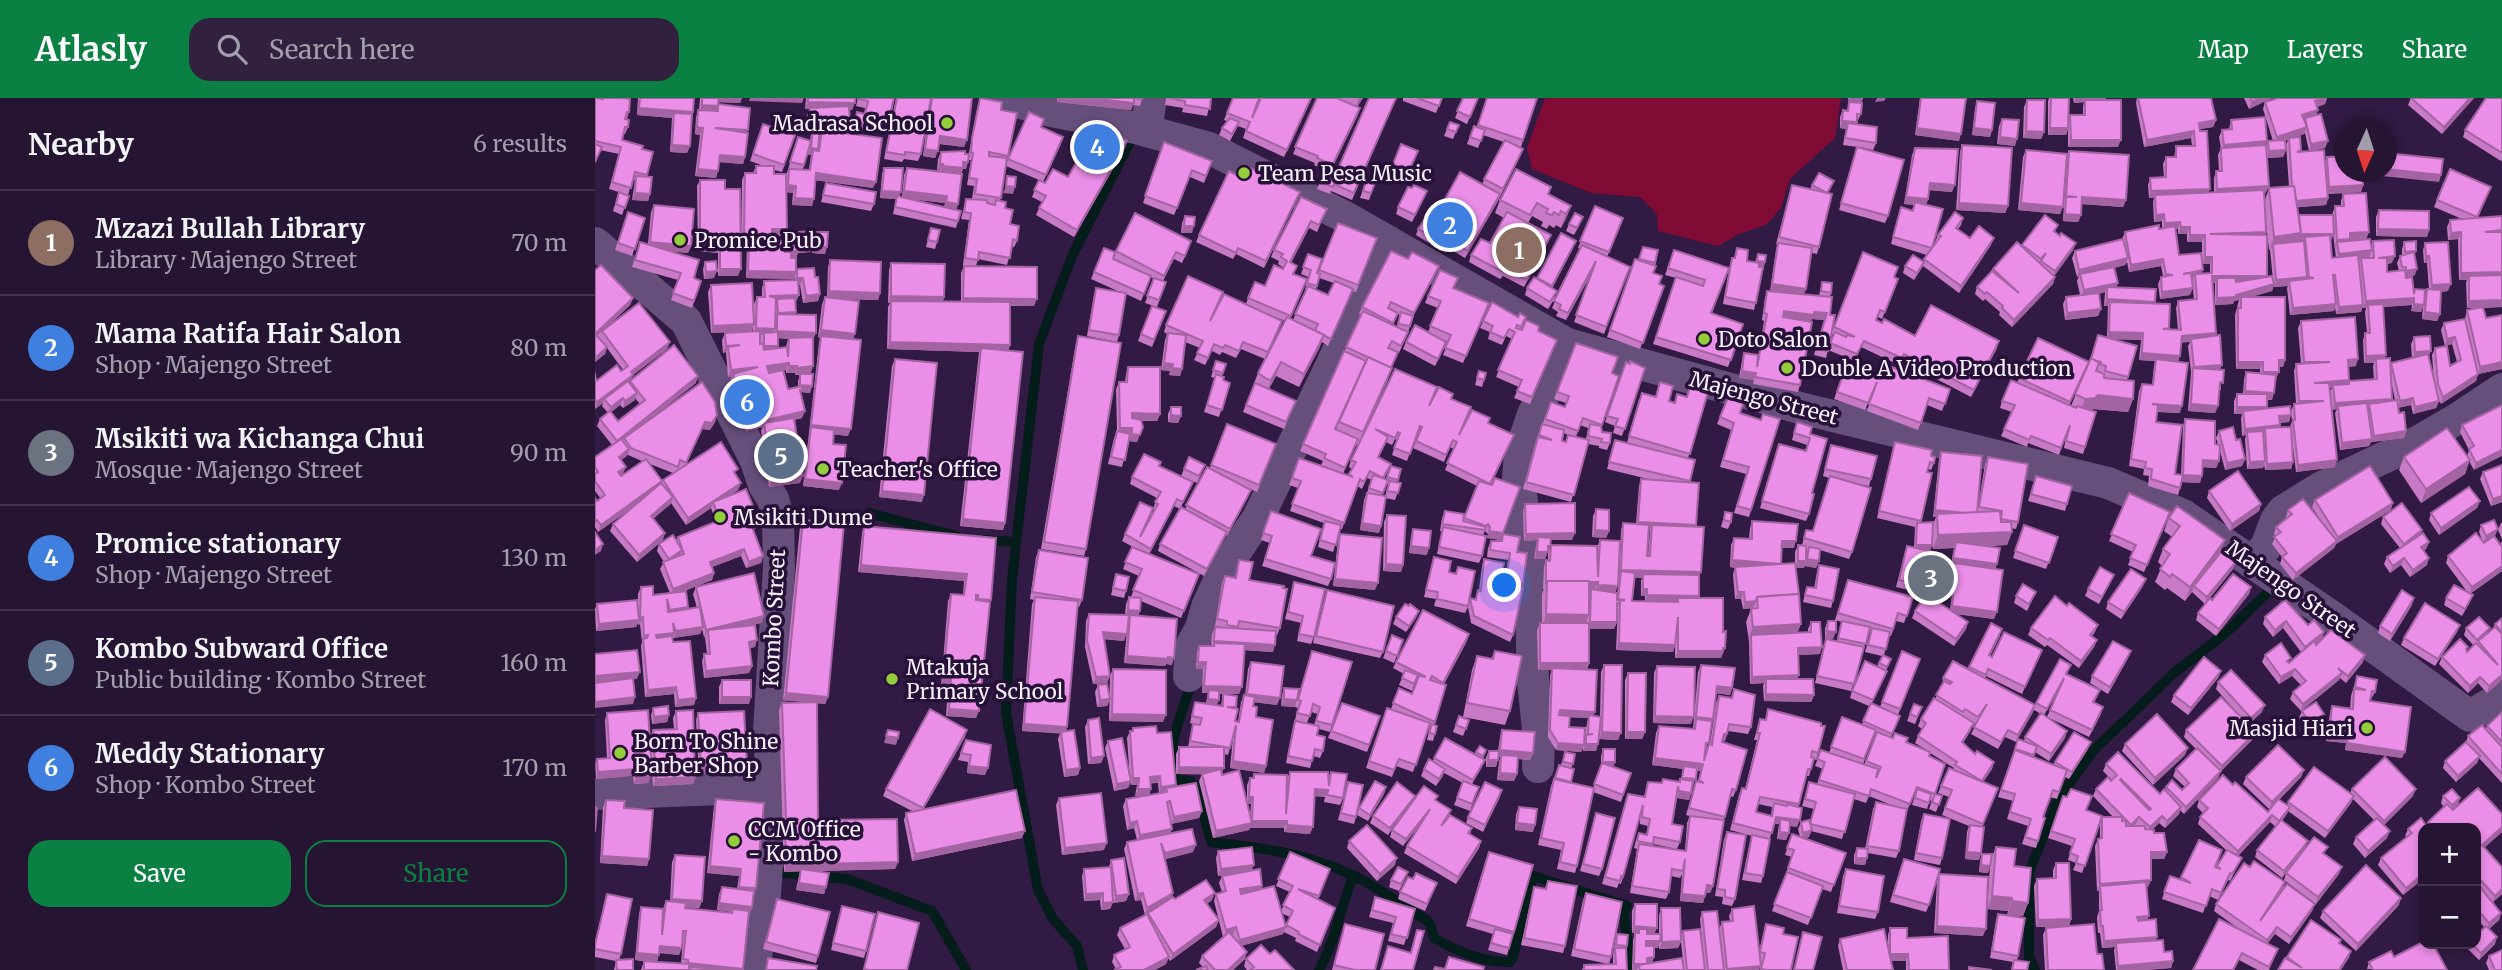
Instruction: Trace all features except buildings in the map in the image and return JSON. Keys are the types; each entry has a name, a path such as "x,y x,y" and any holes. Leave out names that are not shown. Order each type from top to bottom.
{"street":[{"name":"Majengo Street","path":"1004,98 1209,148 1388,241 1567,344 1800,408 2108,484 2183,515 2339,621 2470,716 2502,698"},
{"path":"1146,131 1151,98"},
{"path":"1189,676 1191,646 1202,628 1207,607 1219,581 1258,518 1373,278 1388,241"},
{"name":"Kombo Street","path":"595,243 686,321 756,461 778,517 779,568 770,703 772,787 765,895 754,970"},
{"path":"1538,767 1539,739 1532,681 1530,565 1520,544 1518,530 1518,512 1522,501 1518,478 1520,453 1533,414 1553,379 1567,344"},
{"path":"2251,562 2266,547 2276,520 2283,511 2322,487 2417,442 2502,389"},
{"path":"595,794 772,787"}],"shaded area":[{"path":"1545,98 1841,98 1835,138 1790,179 1781,208 1766,225 1739,234 1718,246 1658,231 1657,214 1640,197 1591,193 1532,169 1527,148"}],"waterway":[{"path":"1083,970 1077,946 1053,919 1038,890 1006,713 1012,579 1039,344 1072,256 1133,136"},
{"path":"869,513 956,536"},
{"path":"984,540 1015,542"},
{"path":"2035,970 2029,957 2029,872 2059,798 2092,752 2175,672 2226,633 2271,589"},
{"path":"1190,687 1175,734 1172,759 1179,780 1190,781 1197,788 1211,842 1283,852 1352,875 1425,919 1430,924 1434,938 1471,955 1500,962 1510,962 1513,957 1533,876 1627,906 1624,914 1631,970"},
{"path":"773,869 773,872 847,879 932,911 966,970"},
{"path":"1319,970 1330,947 1354,875"}],"place":[{"name":"Madrasa School","path":"947,123"},
{"name":"Promice stationary","path":"1097,147"},
{"name":"Team Pesa Music","path":"1244,173"},
{"name":"Mama Ratifa Hair Salon","path":"1450,225"},
{"name":"Promice Pub","path":"680,240"},
{"name":"Mzazi Bullah Library","path":"1519,250"},
{"name":"Doto Salon","path":"1704,339"},
{"name":"Double A Video Production","path":"1787,368"},
{"name":"Meddy Stationary","path":"747,402"},
{"name":"Kombo Subward Office","path":"781,456"},
{"name":"Teacher's Office","path":"823,469"},
{"name":"Msikiti Dume","path":"720,517"},
{"name":"Msikiti wa Kichanga Chui","path":"1931,578"},
{"name":"Mtakuja Primary School","path":"892,679"},
{"name":"Masjid Hiari","path":"2367,728"},
{"name":"Born To Shine Barber Shop","path":"620,753"},
{"name":"CCM Office - Kombo","path":"734,841"}]}
